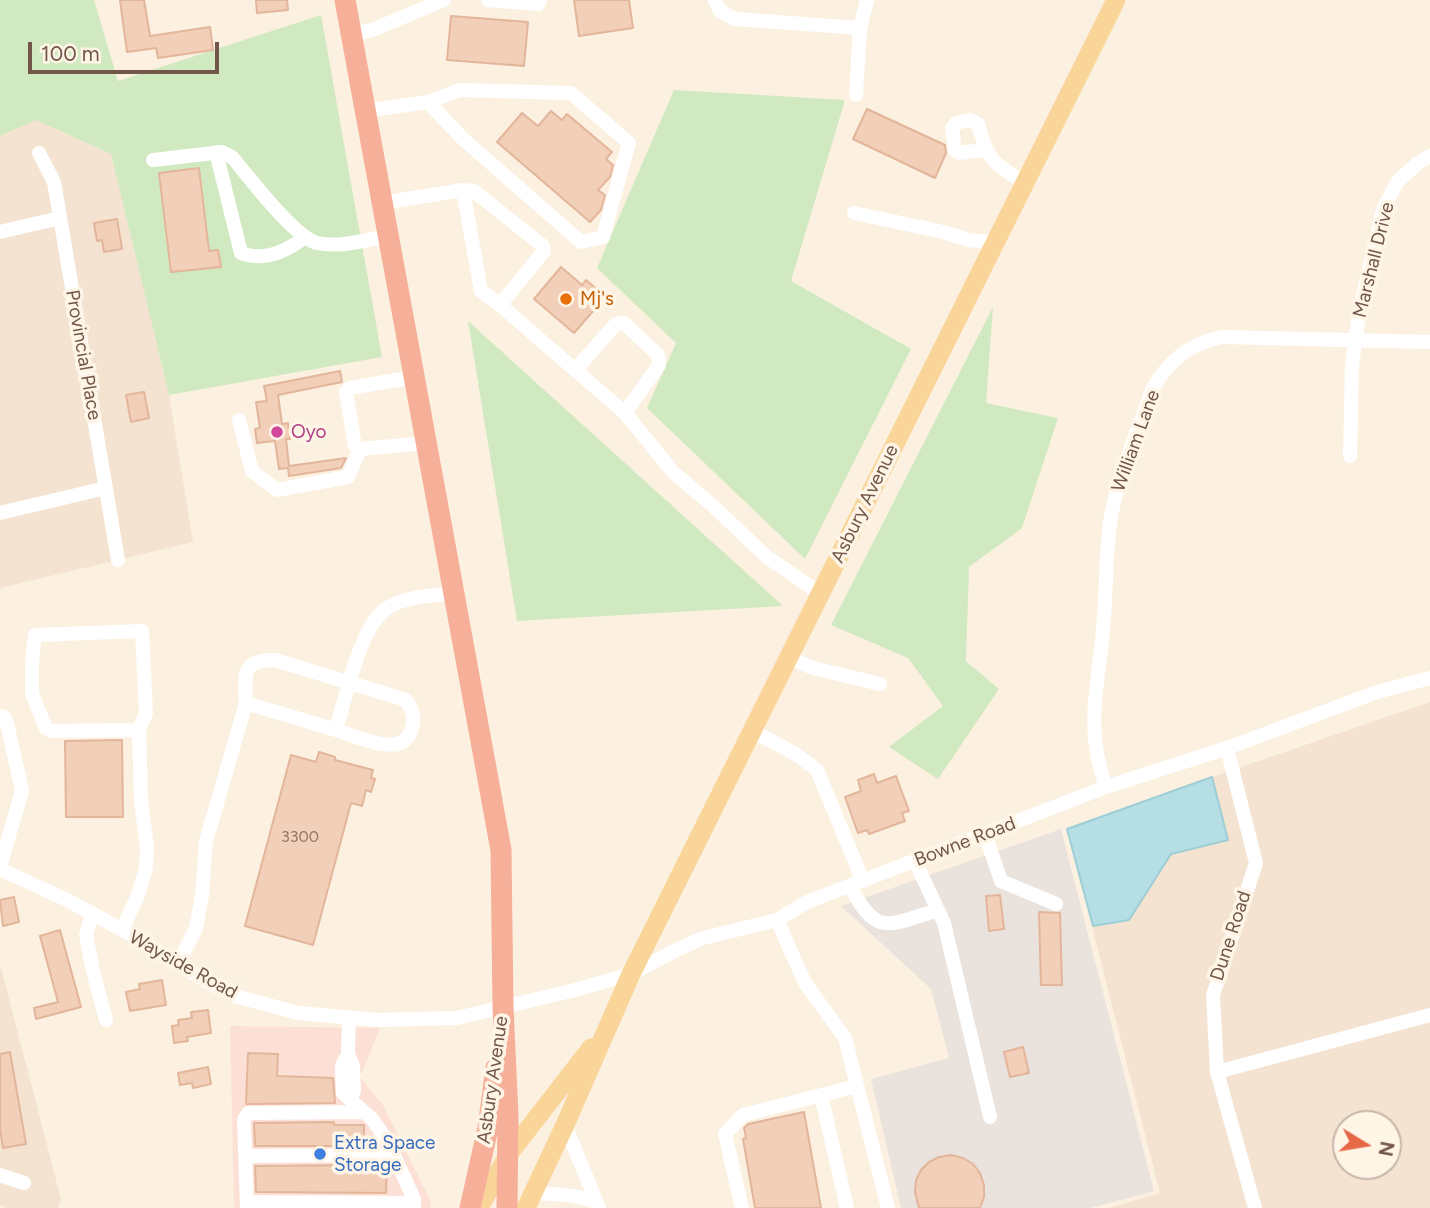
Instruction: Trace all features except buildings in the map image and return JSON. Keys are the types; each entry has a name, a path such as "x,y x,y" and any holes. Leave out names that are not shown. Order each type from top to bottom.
{"highway":[{"path":"345,0 501,850 503,1007"},
{"name":"Asbury Avenue","path":"503,1007 507,1208"},
{"name":"Asbury Avenue","path":"470,1208 488,1128 503,1007"}],"main road":[{"name":"Asbury Avenue","path":"526,1208 631,974 1116,0"},
{"name":"Asbury Avenue","path":"479,1208 508,1155 590,1049 615,1008"}],"street":[{"path":"351,34 372,30 444,0"},
{"path":"496,0 538,4 540,0"},
{"path":"715,0 720,11 735,19 860,28"},
{"path":"856,95 860,28 867,0"},
{"path":"365,111 428,102 460,90 571,93 629,143 603,237 581,242 462,138 428,102"},
{"path":"984,149 995,165 1025,183"},
{"path":"216,152 241,253 250,257 271,255 290,248 305,237"},
{"path":"153,160 222,152 232,158 305,237 316,242 341,244 388,236"},
{"name":"Provincial Place","path":"39,153 54,182 118,560"},
{"name":"Marshall Drive","path":"1350,456 1352,365 1360,309 1384,209 1398,181 1430,156"},
{"path":"382,203 463,190 474,191 543,246 544,251 500,305"},
{"path":"463,190 481,290 625,413 673,472 767,557 821,594"},
{"path":"854,213 969,240 995,243"},
{"path":"0,232 60,218"},
{"path":"575,370 617,324 624,323 658,355 659,365 625,413"},
{"name":"William Lane","path":"1106,787 1095,752 1094,708 1103,629 1109,527 1119,484 1152,390 1168,365 1188,349 1222,337 1430,342"},
{"path":"414,377 350,388 346,392 355,446 360,449 425,443"},
{"path":"239,420 252,471 277,490 348,477 360,449"},
{"path":"0,513 106,488"},
{"path":"336,730 366,633 380,613 402,601 453,593"},
{"path":"122,930 138,895 146,868 139,730 146,713 142,631 36,635 32,662 32,694 46,728 51,732 139,730"},
{"path":"789,659 813,668 880,684"},
{"path":"178,964 196,928 202,896 206,841 246,703 244,677 250,665 263,660 275,660 406,700 413,711 415,721 410,736 400,744 389,746 246,703"},
{"name":"Bowne Road","path":"503,1007 631,974 703,938 777,920 807,902 1106,787 1227,748 1377,692 1430,678"},
{"path":"0,716 4,717 7,723 22,791 0,868"},
{"path":"753,731 797,755 817,771 856,883 861,907 873,920 891,924 938,910"},
{"name":"Dune Road","path":"1227,748 1256,863 1213,995 1217,1072 1255,1208"},
{"path":"985,834 1001,881 1056,904"},
{"path":"915,861 944,923 990,1117"},
{"name":"Wayside Road","path":"0,868 92,913 206,981 242,998 298,1013 378,1020 457,1018 503,1007"},
{"path":"92,913 86,935 106,1020"},
{"path":"777,920 805,983 845,1038 887,1208"},
{"path":"1217,1072 1430,1016"},
{"path":"349,1018 348,1054 353,1066 354,1091 350,1099 364,1112 387,1140 414,1205 247,1205 244,1120 248,1113 364,1112"},
{"path":"741,1208 725,1134 743,1115 857,1086"},
{"path":"821,1095 847,1208"},
{"path":"565,1125 597,1205"},
{"path":"245,1156 394,1155"},
{"path":"0,1175 24,1184"},
{"path":"526,1208 537,1194 579,1196 597,1205"}],"shaded area":[{"path":"36,120 111,154 169,395 193,542 0,588 0,136"},
{"path":"1430,702 1430,1208 1109,1208 1160,1193 1067,829"},
{"path":"1061,829 1154,1191 1091,1208 901,1208 871,1079 949,1058 931,989 841,906"},
{"path":"0,964 61,1199 58,1208 7,1208 0,1205"},
{"name":"Extra Space Storage","path":"230,1026 380,1028 360,1077 383,1105 431,1202 431,1208 234,1208"}],"green space":[{"path":"0,0 94,0 118,81 321,15 382,357 169,395 111,154 36,120 0,136"},
{"path":"674,90 845,100 791,281 911,349 805,559 647,408 676,343 597,268"},
{"path":"993,307 986,403 1058,418 1022,528 969,567 966,661 999,689 938,779 889,747 943,706 908,658 831,625"},
{"path":"468,321 783,606 517,621"}],"water":[{"path":"1212,777 1228,840 1171,854 1129,920 1093,926 1067,829"}],"place":[{"name":"Mj's","path":"566,299"},
{"name":"Oyo","path":"277,432"},
{"name":"Extra Space Storage","path":"320,1154"}]}
